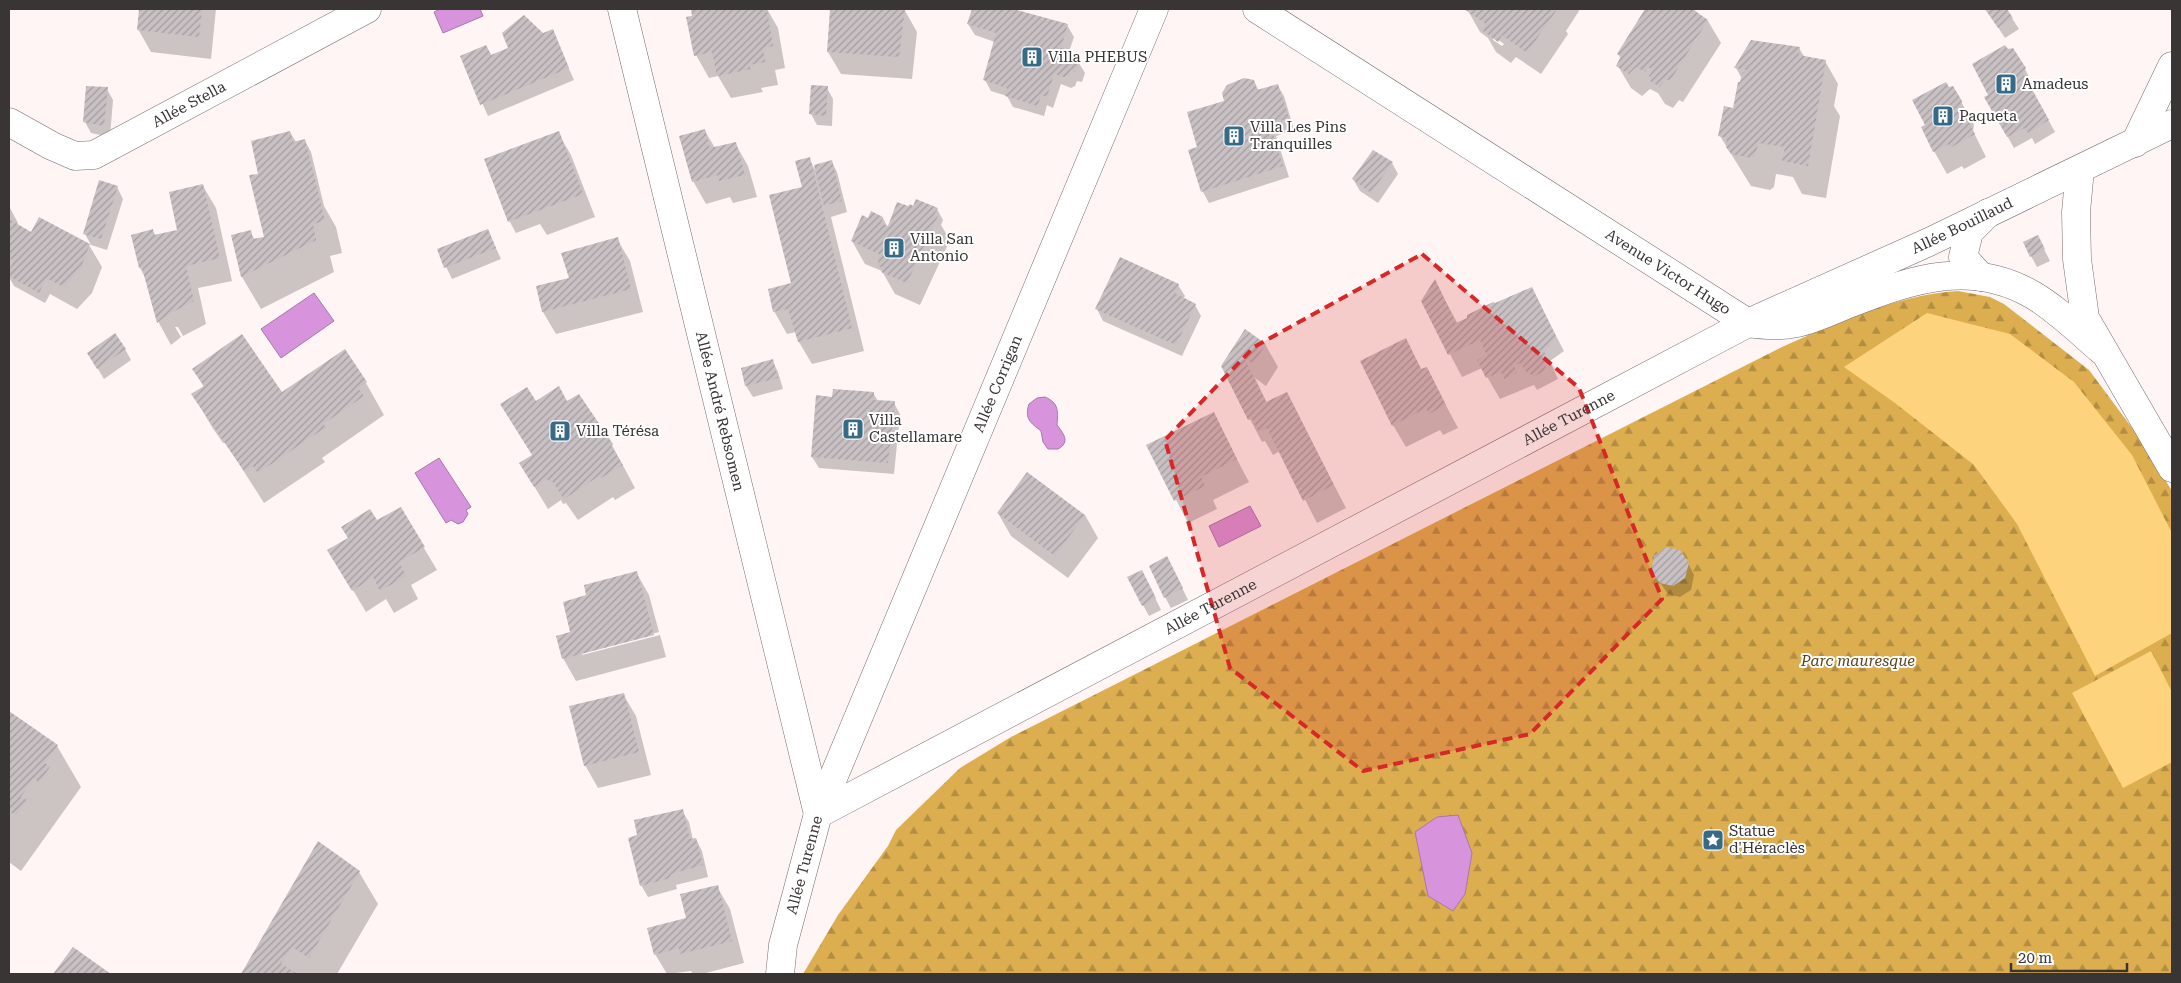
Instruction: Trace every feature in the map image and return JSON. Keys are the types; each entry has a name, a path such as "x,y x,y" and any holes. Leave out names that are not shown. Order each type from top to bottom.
{"street":[{"name":"Allée Stella","path":"9,122 52,146 75,156 94,155 367,9"},
{"name":"Allée André Rebsomen","path":"622,9 818,814"},
{"name":"Allée Corrigan","path":"818,814 1154,9"},
{"name":"Avenue Victor Hugo","path":"1257,9 1748,323 1773,326 1797,324 1924,278 1953,275 1981,276 2008,282 2033,295 2064,317 2107,356"},
{"path":"2135,143 2172,66"},
{"name":"Allée Bouillaud","path":"1748,323 1988,213 2172,124"},
{"path":"2080,169 2076,222 2077,259 2085,318 2172,468"},
{"path":"1981,276 1963,257 1969,232 1988,213"},
{"name":"Allée Turenne","path":"780,974 783,944 818,814 1748,323"}],"highlighted area":[{"path":"1422,254 1579,388 1662,599 1530,734 1363,771 1230,668 1165,440 1254,347"}],"green space":[{"name":"Parc mauresque","path":"1958,291 1990,297 2004,304 2089,370 2141,440 2172,491 2172,974 803,974 838,915 888,846 896,830 960,768 1011,737 1780,348 1845,320 1889,304 1912,298"}],"shaded area":[{"path":"440,9 480,9 483,16 443,33 434,12"},
{"path":"314,293 334,321 281,358 261,329"},
{"path":"1927,313 2010,334 2074,382 2132,455 2172,533 2172,633 2095,676 2017,524 1974,465 1895,403 1844,367"},
{"path":"1045,397 1050,399 1057,408 1057,425 1065,437 1064,443 1058,449 1048,449 1043,442 1041,431 1031,423 1027,413 1029,404 1037,398"},
{"path":"439,458 471,507 466,510 468,514 463,522 458,524 451,520 446,523 415,473"},
{"path":"1250,506 1261,526 1219,547 1209,526"},
{"path":"2151,651 2172,692 2172,762 2123,788 2072,693"},
{"path":"1458,815 1472,853 1465,894 1453,911 1428,896 1415,832 1437,817"}],"building":[{"path":"139,9 202,9 199,37 137,30"},
{"path":"691,9 767,9 773,46 763,48 765,62 749,65 751,69 717,76 712,52 694,56 686,17 692,16"},
{"path":"830,9 905,9 899,57 827,52"},
{"name":"Villa PHEBUS","path":"972,9 1013,9 1068,24 1061,48 1072,51 1075,60 1079,60 1075,72 1071,70 1069,75 1064,77 1054,74 1047,97 1041,95 1038,106 1005,96 1007,88 983,80 996,33 967,24"},
{"path":"1464,9 1554,9 1556,11 1527,53 1502,35 1498,42 1482,30 1486,24"},
{"path":"1645,9 1692,9 1708,20 1670,81 1666,79 1660,87 1650,81 1649,76 1653,70 1648,67 1645,72 1636,67 1629,74 1616,66 1621,56 1617,54"},
{"path":"1985,9 2007,9 2013,18 1998,28"},
{"path":"524,15 543,33 553,29 569,68 480,105 460,56 486,45 491,55 508,48 502,33"},
{"path":"1751,40 1800,47 1799,55 1826,60 1808,166 1782,161 1785,147 1758,143 1756,154 1751,158 1731,154 1726,147 1727,138 1718,136 1724,106 1733,108 1738,82 1740,82 1742,73 1747,70 1734,68"},
{"name":"Amadeus","path":"2005,45 2008,49 2013,48 2026,68 2023,73 2049,120 2028,133 2025,128 2007,137 1984,97 1988,95 1972,64"},
{"name":"Villa Les Pins Tranquilles","path":"1244,78 1254,80 1257,90 1278,84 1289,118 1270,124 1283,166 1201,192 1188,150 1197,147 1187,112 1224,101 1222,93 1227,85"},
{"name":"Paqueta","path":"1946,82 1949,87 1953,86 1962,101 1961,107 1975,134 1950,148 1948,144 1933,152 1921,127 1925,125 1912,100"},
{"path":"811,85 828,86 826,116 809,114"},
{"path":"86,86 108,87 104,126 83,122"},
{"path":"705,129 710,148 736,142 745,175 719,181 718,175 692,182 679,136"},
{"path":"290,131 293,142 305,139 325,221 313,224 316,240 241,277 231,235 251,230 253,239 264,237 249,175 258,174 251,141"},
{"path":"559,131 583,194 508,222 484,159"},
{"path":"1373,150 1393,162 1371,193 1352,179"},
{"path":"810,157 852,328 798,342 788,309 773,312 768,289 791,283 769,195 802,187 795,161"},
{"path":"832,160 842,201 824,206 814,165"},
{"path":"99,180 118,186 101,239 83,234"},
{"path":"203,184 220,258 186,266 194,301 169,314 157,323 142,268 139,268 131,235 153,229 154,235 177,230 169,192"},
{"name":"Villa San Antonio","path":"916,199 938,208 934,215 938,216 907,283 881,272 883,267 879,267 878,259 881,255 851,241 862,215 868,218 871,211 883,217 881,223 888,226 897,202 913,206"},
{"path":"39,217 90,244 80,270 64,287 46,278 39,293 9,276 9,270 14,261 9,258 9,219 31,232"},
{"path":"488,229 496,248 444,268 437,249"},
{"path":"2038,235 2045,249 2030,257 2023,242"},
{"path":"618,237 631,289 542,312 536,286 569,278 561,253"},
{"path":"1120,257 1179,284 1175,293 1196,304 1176,345 1095,309"},
{"path":"1435,279 1456,323 1467,318 1467,315 1493,302 1495,303 1532,287 1556,336 1549,347 1544,350 1547,363 1544,371 1535,376 1527,373 1520,363 1514,366 1517,373 1504,379 1501,372 1486,378 1477,360 1487,355 1480,340 1448,355 1421,301"},
{"path":"1245,329 1266,344 1253,364 1244,358 1266,402 1287,392 1334,485 1303,501 1267,428 1259,433 1252,419 1248,420 1221,366"},
{"path":"115,333 126,349 97,369 87,353"},
{"path":"242,334 282,392 345,349 367,382 358,388 364,396 323,424 326,427 258,473 253,466 244,471 191,394 204,386 192,369"},
{"path":"1406,338 1421,369 1427,367 1446,405 1429,414 1426,408 1392,426 1360,361"},
{"path":"773,359 778,378 745,386 741,368"},
{"name":"Villa Térésa","path":"559,386 567,401 579,394 613,444 611,446 623,465 601,478 599,476 564,499 552,481 549,482 547,479 534,487 519,463 532,455 500,404 527,387 536,401"},
{"name":"Villa Castellamare","path":"833,389 874,392 874,400 895,401 888,463 811,457 816,395 832,397"},
{"path":"1214,412 1237,459 1201,477 1205,486 1174,501 1146,445"},
{"path":"1027,472 1085,515 1055,556 997,513"},
{"path":"401,507 425,547 399,562 406,576 380,591 373,577 352,591 327,550 348,538 341,527 370,509 377,520"},
{"path":"1666,547 1680,550 1689,563 1685,578 1673,586 1660,583 1651,571 1654,556"},
{"path":"1167,556 1183,588 1164,598 1149,566"},
{"path":"1142,570 1156,598 1142,606 1127,577"},
{"path":"637,571 654,635 562,659 556,636 570,632 563,602 586,595 584,585"},
{"path":"624,693 639,752 584,766 569,706"},
{"path":"9,711 58,745 45,763 50,767 39,783 34,778 21,797 27,800 16,815 10,812 9,814"},
{"path":"683,809 690,839 696,838 703,865 671,874 671,878 640,886 628,838 637,835 634,820"},
{"path":"318,841 360,871 309,958 292,947 281,964 298,974 241,974"},
{"path":"718,885 732,941 680,954 679,948 654,955 647,928 686,918 680,894"},
{"path":"73,947 111,974 53,974"}],"place":[{"name":"Villa PHEBUS","path":"1032,57"},
{"name":"Amadeus","path":"2006,84"},
{"name":"Paqueta","path":"1943,116"},
{"name":"Villa Les Pins Tranquilles","path":"1234,136"},
{"name":"Villa San Antonio","path":"894,248"},
{"name":"Villa Castellamare","path":"853,429"},
{"name":"Villa Térésa","path":"560,431"},
{"name":"Statue d'Héraclès","path":"1713,840"}]}
